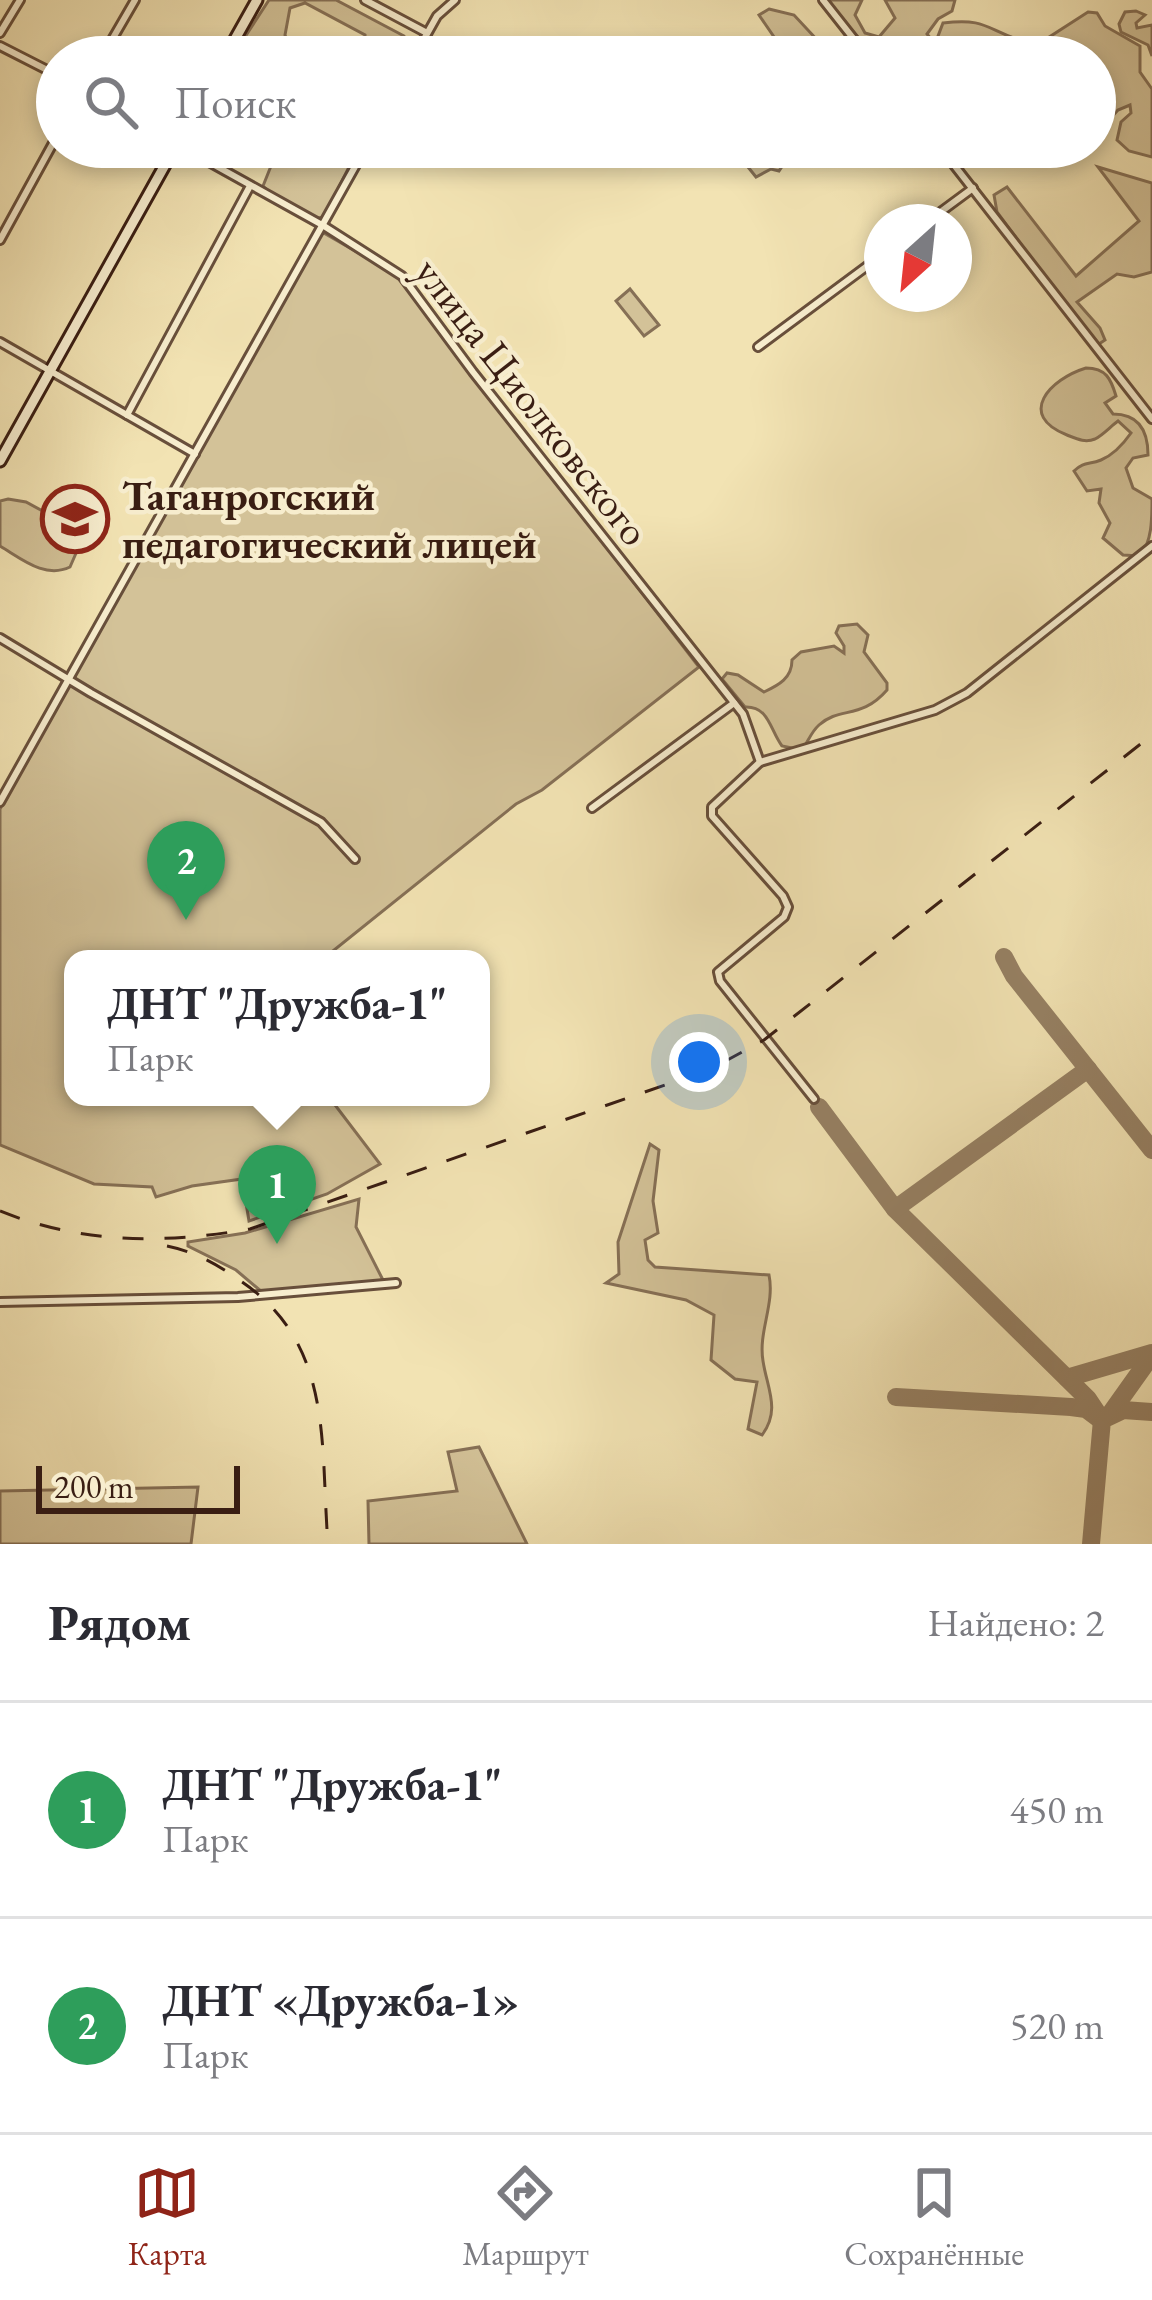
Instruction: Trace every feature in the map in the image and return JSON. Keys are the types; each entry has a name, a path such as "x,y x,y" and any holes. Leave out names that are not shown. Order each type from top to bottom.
{"street":[{"path":"0,33 20,0"},
{"path":"114,36 135,0"},
{"path":"236,36 256,0"},
{"path":"365,0 427,33"},
{"path":"425,36 437,16 455,0"},
{"path":"823,0 851,36"},
{"path":"0,46 36,64"},
{"path":"0,240 39,168"},
{"path":"0,461 167,168"},
{"name":"улица Циолковского","path":"218,168 402,276 743,714 760,762"},
{"path":"0,802 355,168"},
{"path":"957,168 1152,419"},
{"path":"127,415 250,185"},
{"path":"951,204 973,188"},
{"path":"758,347 864,268"},
{"path":"0,342 195,454"},
{"path":"814,1099 720,981 718,972 784,916 788,907 712,816 712,807 760,762 935,710 968,693 1152,546"},
{"path":"0,638 321,822 355,859"},
{"path":"592,808 734,703"},
{"path":"0,1302 238,1297 395,1283"}],"shaded area":[{"path":"269,0 336,0 404,36 365,36 305,3 290,8 285,36 246,36"},
{"path":"831,0 862,0 855,15 865,33 876,36 851,36 827,5"},
{"path":"885,0 955,0 952,11 927,34 880,36 895,18"},
{"path":"769,9 794,15 814,36 773,36 759,15"},
{"path":"1088,12 1097,13 1105,26 1140,46 1140,72 1152,89 1152,157 1129,151 1117,140 1121,122 1131,113 1130,105 1116,112 1116,36 1051,36"},
{"path":"1125,12 1145,15 1137,28 1152,25 1152,56 1148,45 1121,32"},
{"path":"943,23 985,26 1010,36 938,36"},
{"path":"270,168 348,168 324,217 313,219 263,186"},
{"path":"749,168 781,168 771,169 756,177"},
{"path":"1099,168 1152,183 1152,272 1134,277 1117,274 1077,302 1100,328 1105,340 1096,346 997,212 994,195 1007,187 1076,276 1139,221"},
{"path":"322,232 397,275 699,667 542,790 516,804 334,950 64,950 64,1106 336,1106 380,1164 327,1194 249,1221 242,1179 156,1197 152,1187 94,1184 0,1145 0,809"},
{"path":"630,289 659,325 644,336 616,301"},
{"path":"1086,368 1107,376 1116,396 1105,403 1113,414 1136,421 1146,438 1148,455 1133,458 1126,468 1133,488 1152,499 1149,537 1140,556 1123,555 1103,538 1110,523 1099,503 1101,489 1087,491 1074,471 1110,455 1131,433 1118,421 1095,439 1081,440 1043,418 1041,408 1051,389"},
{"path":"0,501 26,502 74,528 80,544 70,567 43,569 0,546"},
{"path":"857,624 868,635 864,652 887,683 887,690 868,705 827,719 802,750 782,746 764,715 745,707 722,679 727,673 738,675 764,692 784,680 801,652 834,646 844,653 836,633 839,626"},
{"path":"650,1144 659,1150 653,1201 658,1233 645,1240 648,1260 655,1267 769,1275 762,1350 772,1408 762,1435 748,1429 757,1382 735,1379 711,1360 714,1315 686,1300 606,1283 619,1274 618,1242"},
{"path":"359,1199 356,1227 385,1284 262,1292 236,1270 188,1246 188,1242 245,1233"},
{"path":"479,1447 527,1544 369,1544 368,1501 457,1491 448,1452"},
{"path":"198,1487 191,1544 0,1544 0,1491"}],"taxiway":[{"path":"1004,957 1014,976 1152,1150"},
{"path":"895,1209 1088,1069"},
{"path":"819,1107 895,1209 1088,1399 1102,1420"},
{"path":"1067,1378 1152,1353"},
{"path":"1110,1414 1152,1355"},
{"path":"896,1397 1071,1407 1086,1409 1098,1418"},
{"path":"1091,1544 1102,1420 1123,1410 1152,1412"}],"railway":[{"path":"0,1211 62,1230 124,1238 250,1229 711,1069 764,1040 1152,735"},
{"path":"167,1246 233,1276 272,1307 293,1335 317,1399 328,1544"}],"place":[{"name":"Таганрогский педагогический лицей","path":"75,519"},
{"name":"ДНТ «Дружба-1»","path":"186,920"},
{"name":"ДНТ \"Дружба-1\"","path":"277,1244"}]}
